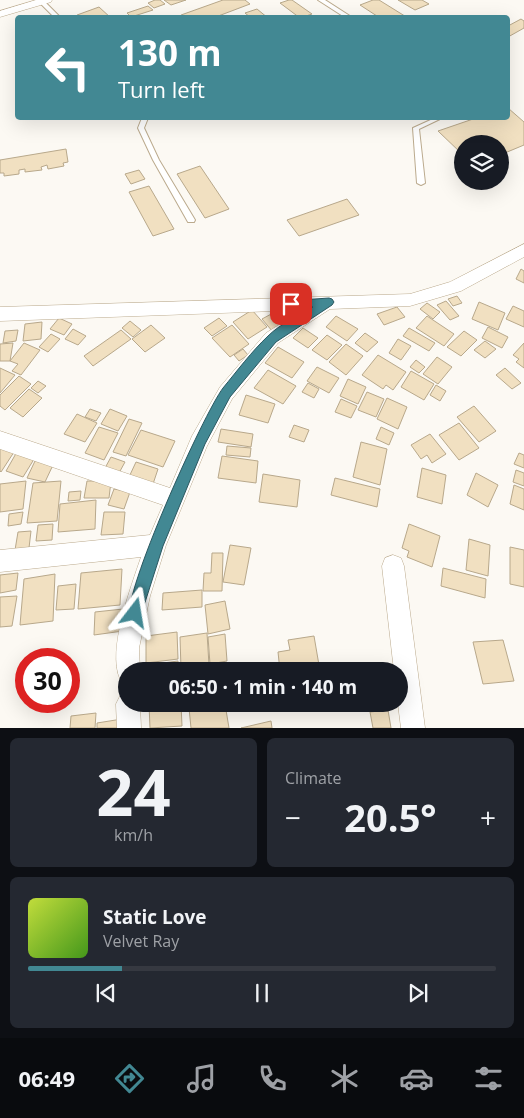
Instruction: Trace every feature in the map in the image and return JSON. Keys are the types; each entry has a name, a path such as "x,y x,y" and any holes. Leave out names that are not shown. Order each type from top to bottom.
{"street":[{"path":"0,14 44,1"},
{"path":"0,314 410,300 455,287 524,250"},
{"path":"128,662 128,648 138,596 156,546 200,442 226,393 272,338 329,302"},
{"path":"0,440 176,500"},
{"path":"0,561 156,546"},
{"path":"393,566 413,728"},
{"path":"128,712 129,728"}],"lane":[{"path":"321,0 346,15"},
{"path":"44,1 56,15"},
{"path":"144,120 141,128 156,160 192,220"},
{"path":"421,183 416,128 434,120"}],"building":[{"path":"160,0 165,4 154,8 148,3"},
{"path":"164,0 186,0 171,5"},
{"path":"223,0 245,0 250,4 221,15 181,15"},
{"path":"292,0 312,14 296,15 280,3"},
{"path":"373,0 379,0 403,15 375,15 360,5"},
{"path":"398,0 422,0 429,4 415,10"},
{"path":"148,6 153,10 137,15 129,15 127,13"},
{"path":"99,7 108,15 77,15"},
{"path":"257,9 264,15 247,15 245,13"},
{"path":"521,19 524,21 524,28 510,36 510,25"},
{"path":"510,110 524,122 524,145 509,151 509,135 454,135 454,146 438,131 470,120 510,120"},
{"path":"66,149 68,162 63,163 64,166 48,169 47,165 41,167 42,170 25,172 25,169 19,170 19,174 4,176 4,173 0,173 0,160"},
{"path":"200,166 229,209 205,218 177,174"},
{"path":"139,170 145,179 131,184 125,174"},
{"path":"149,186 174,229 153,236 129,192"},
{"path":"347,199 359,215 299,236 287,220"},
{"path":"521,269 524,271 524,283 516,279"},
{"path":"457,296 462,303 453,306 448,299"},
{"path":"446,301 459,316 450,320 437,305"},
{"path":"479,302 505,313 498,330 472,319"},
{"path":"427,303 440,312 433,319 420,309"},
{"path":"286,306 297,319 273,332 262,319"},
{"path":"513,306 524,311 524,327 506,319"},
{"path":"397,307 405,317 384,325 377,314"},
{"path":"252,310 267,327 248,339 233,322"},
{"path":"336,316 358,329 347,341 326,327"},
{"path":"427,316 454,334 444,346 416,328"},
{"path":"59,318 72,324 64,335 50,329"},
{"path":"219,318 227,326 212,336 204,328"},
{"path":"130,321 141,330 133,337 122,328"},
{"path":"42,322 41,339 23,341 25,324"},
{"path":"151,325 165,338 145,352 132,339"},
{"path":"232,325 249,344 230,357 212,338"},
{"path":"488,327 508,337 502,348 482,338"},
{"path":"303,328 318,338 308,348 293,338"},
{"path":"409,328 435,343 429,351 403,336"},
{"path":"73,329 86,336 78,345 65,339"},
{"path":"18,330 16,341 3,343 5,331"},
{"path":"121,330 131,339 93,366 84,356"},
{"path":"464,331 477,340 461,356 447,347"},
{"path":"365,333 378,342 367,352 355,343"},
{"path":"51,334 60,339 48,352 39,347"},
{"path":"327,335 342,345 327,360 312,350"},
{"path":"398,339 411,346 401,360 389,353"},
{"path":"485,341 496,349 485,358 474,350"},
{"path":"13,343 10,361 0,361 0,344"},
{"path":"24,343 40,350 21,375 12,371 18,364 10,361"},
{"path":"524,343 524,368 516,362 519,359 513,355"},
{"path":"346,344 363,356 346,375 329,362"},
{"path":"278,347 304,362 292,378 265,363"},
{"path":"243,349 248,355 239,361 234,355"},
{"path":"378,355 406,372 393,390 386,385 383,389 362,375"},
{"path":"437,357 452,367 438,384 423,374"},
{"path":"416,360 425,367 419,373 410,367"},
{"path":"317,367 339,378 329,393 307,381"},
{"path":"0,368 15,375 0,393"},
{"path":"505,368 521,383 512,389 496,375"},
{"path":"268,370 296,386 283,404 254,388"},
{"path":"411,371 434,384 424,400 401,387"},
{"path":"19,376 31,384 5,410 0,406 0,395"},
{"path":"348,379 366,387 358,404 340,396"},
{"path":"38,381 46,386 38,393 31,388"},
{"path":"308,383 319,389 314,398 302,392"},
{"path":"436,385 446,391 440,401 430,395"},
{"path":"29,389 42,398 23,417 10,408"},
{"path":"367,392 384,399 376,417 358,410"},
{"path":"246,395 275,404 268,423 239,415"},
{"path":"387,398 407,407 398,429 377,419"},
{"path":"341,399 357,406 351,418 335,412"},
{"path":"474,406 496,431 479,442 457,417"},
{"path":"90,409 101,413 96,421 85,417"},
{"path":"110,409 127,416 118,431 101,424"},
{"path":"77,414 97,423 85,442 64,434"},
{"path":"129,419 142,423 126,456 113,452"},
{"path":"459,423 479,448 459,460 439,435"},
{"path":"294,425 309,430 304,442 289,437"},
{"path":"99,427 118,433 104,460 85,453"},
{"path":"381,427 394,433 389,445 376,439"},
{"path":"221,429 253,434 251,447 218,442"},
{"path":"141,430 175,441 163,467 128,455"},
{"path":"430,434 446,454 432,463 427,455 421,459 411,445"},
{"path":"0,442 16,449 1,472 0,471"},
{"path":"361,442 387,449 380,485 353,477"},
{"path":"227,446 251,448 250,457 226,455"},
{"path":"18,450 36,456 23,477 6,471"},
{"path":"519,453 524,455 524,468 514,464"},
{"path":"222,456 258,461 256,483 218,478"},
{"path":"111,457 125,462 119,473 105,468"},
{"path":"35,461 53,465 45,482 27,478"},
{"path":"136,462 158,469 153,484 129,477"},
{"path":"422,468 446,475 442,504 417,497"},
{"path":"516,470 524,473 524,486 513,482"},
{"path":"476,473 498,485 488,507 467,495"},
{"path":"263,474 300,480 297,507 259,502"},
{"path":"335,478 380,489 377,507 331,495"},
{"path":"26,481 23,509 0,512 0,484"},
{"path":"61,481 57,521 27,523 33,483"},
{"path":"87,481 111,481 109,498 84,498"},
{"path":"514,485 524,489 524,510 510,504"},
{"path":"114,489 130,492 124,509 108,505"},
{"path":"81,491 80,500 68,501 69,492"},
{"path":"96,500 95,529 58,532 60,504"},
{"path":"23,512 21,524 8,526 9,514"},
{"path":"104,512 125,512 123,534 101,535"},
{"path":"53,524 52,540 36,541 38,525"},
{"path":"409,524 440,536 432,567 407,557 409,551 402,548"},
{"path":"31,531 29,548 15,550 18,532"},
{"path":"469,539 490,545 488,576 466,570"},
{"path":"230,545 251,548 244,585 223,582"},
{"path":"510,547 524,550 524,587 510,584"},
{"path":"212,553 223,553 222,591 203,591 204,573 211,573"},
{"path":"443,568 486,579 485,598 441,586"},
{"path":"122,569 120,605 78,609 81,573"},
{"path":"18,573 16,590 0,593 0,575"},
{"path":"55,574 53,621 20,625 24,579"},
{"path":"76,584 74,609 56,610 58,586"},
{"path":"202,590 202,607 162,610 163,593"},
{"path":"17,596 12,626 0,627 0,597"},
{"path":"225,601 230,629 208,634 205,605"},
{"path":"123,609 123,631 94,635 95,612"},
{"path":"177,632 178,659 146,662 146,636"},
{"path":"207,633 209,662 181,662 180,637"},
{"path":"225,634 227,661 210,662 208,637"},
{"path":"314,636 318,662 279,662 278,652 290,650 288,640"},
{"path":"503,640 514,681 483,684 473,642"},
{"path":"149,712 181,712 182,726 150,728"},
{"path":"189,712 226,712 229,728 191,728"},
{"path":"370,712 388,712 391,728 373,728"},
{"path":"96,713 95,728 70,728 71,716"},
{"path":"122,719 122,728 97,728 97,723"},
{"path":"271,721 272,728 241,728"}],"route":[{"path":"135,613 138,596 156,546 200,442 226,393 272,338 329,302 291,304"}]}
